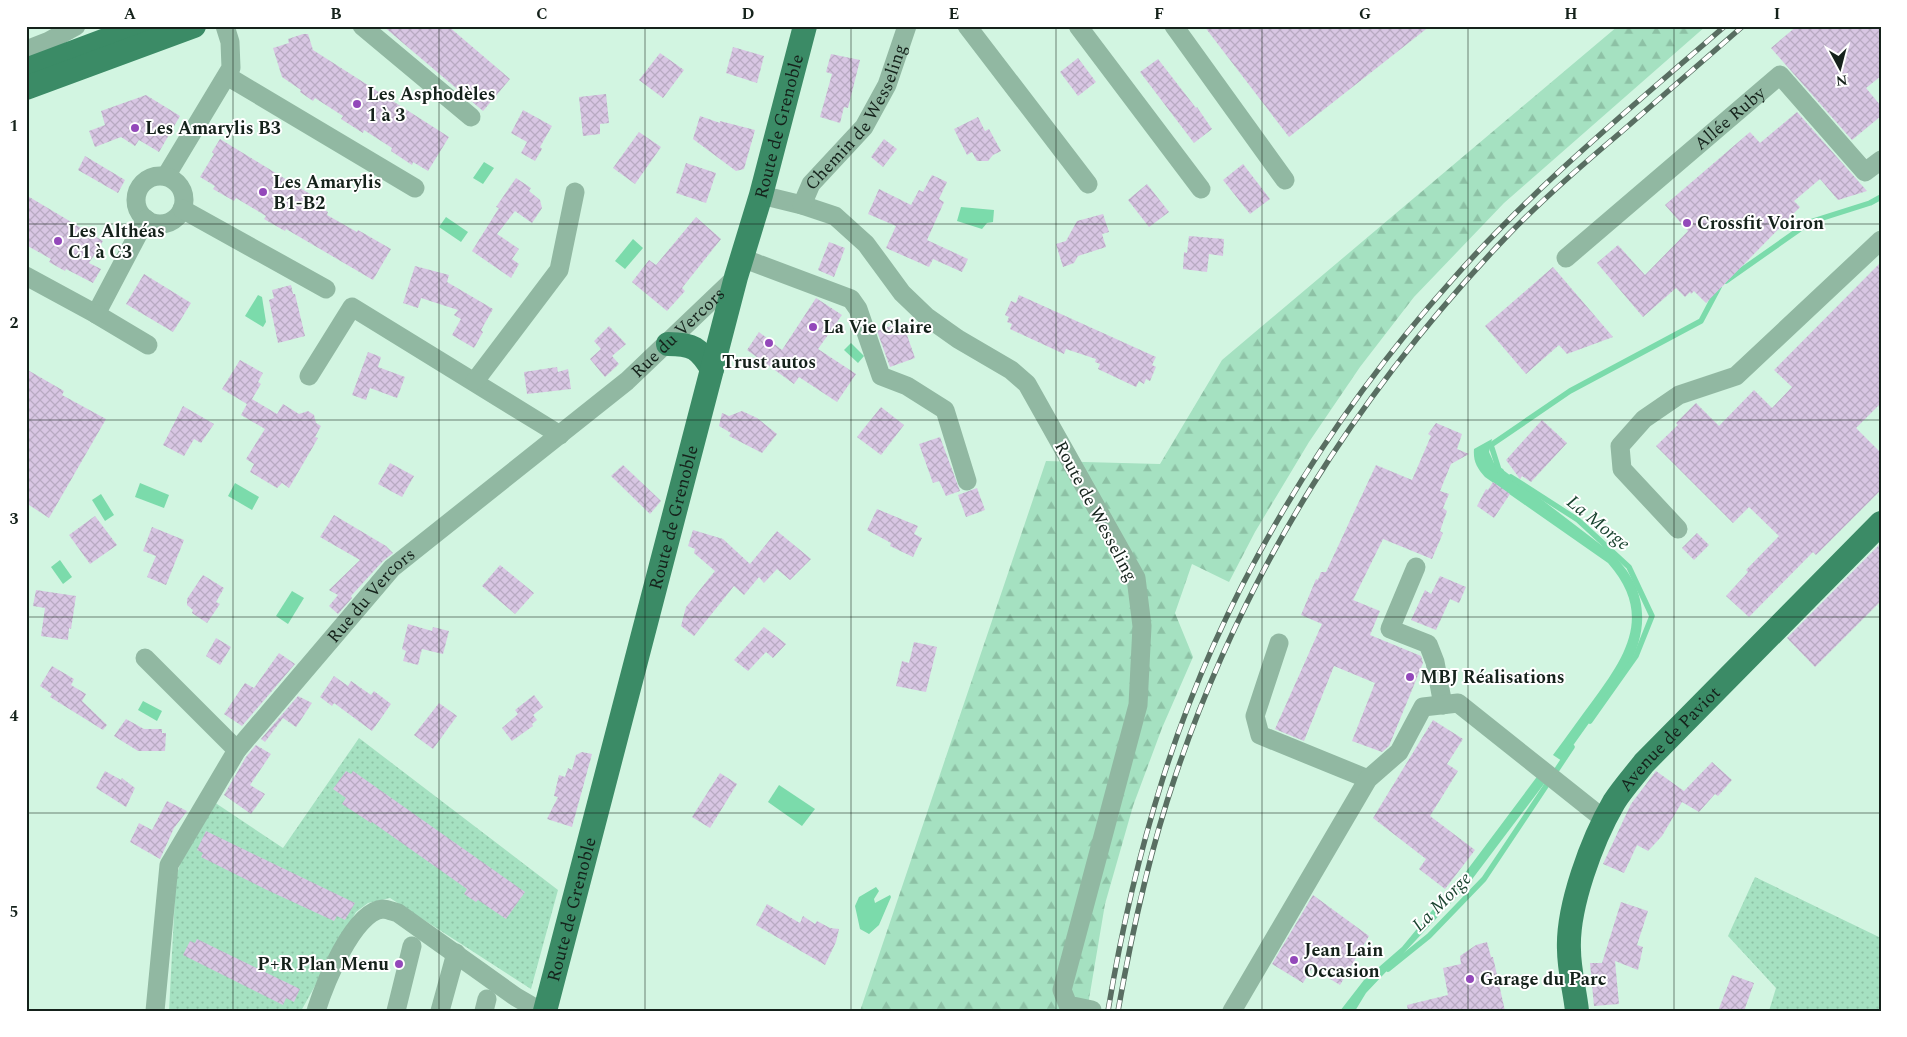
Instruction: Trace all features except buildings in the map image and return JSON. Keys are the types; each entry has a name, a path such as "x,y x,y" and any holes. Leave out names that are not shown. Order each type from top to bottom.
{"main road":[{"path":"26,70 143,26"},
{"path":"26,88 194,26"},
{"name":"Route de Grenoble","path":"545,1011 712,369 739,267 761,195 805,26"},
{"path":"671,340 722,332"},
{"path":"671,340 693,346 703,354 712,369"},
{"name":"Avenue de Paviot","path":"1577,1011 1568,952 1569,928 1578,892 1598,835 1615,801 1644,763 1881,523"}],"street":[{"path":"26,50 49,41 76,26"},
{"path":"87,47 107,26"},
{"path":"166,176 231,68 230,42 225,26"},
{"path":"362,26 471,117"},
{"name":"Chemin de Wesseling","path":"802,205 811,184 864,127 887,85 907,26"},
{"path":"967,26 1088,184"},
{"path":"1078,26 1201,189"},
{"path":"1174,26 1284,180"},
{"name":"Allée Ruby","path":"1566,258 1780,74 1865,172 1881,160"},
{"path":"227,76 415,188"},
{"path":"156,176 166,176 175,181 181,189 184,199 182,210 176,218 166,223 146,220 139,212 136,202 137,193 141,185 148,179 156,176"},
{"path":"475,382 559,270 575,192"},
{"name":"Route de Wesseling","path":"761,195 802,205 835,216 866,244 902,293 927,318 958,339 1011,370 1027,384 1136,578 1142,626 1138,705 1062,990 1068,1005 1092,1010"},
{"path":"182,210 326,289"},
{"path":"96,314 146,220"},
{"path":"1678,530 1622,469 1620,446 1644,419 1678,395 1736,376 1881,240"},
{"path":"739,267 851,299 858,309 881,376 907,386 945,410 967,481"},
{"name":"Rue du Vercors","path":"155,1011 169,865 237,750 392,568 627,381 671,340 739,267"},
{"path":"26,276 148,345"},
{"path":"309,376 352,307 560,435"},
{"path":"1416,567 1390,629 1428,644 1435,662 1442,705"},
{"path":"1279,643 1256,716 1260,735 1368,779"},
{"path":"145,658 237,750"},
{"path":"1232,1011 1368,779 1399,752 1423,707 1458,703 1605,820"},
{"path":"316,1011 342,950 355,927 370,914 383,910 398,913 516,997 540,1011"},
{"path":"396,1011 412,946"},
{"path":"440,1011 456,953"}],"green space":[{"path":"1618,26 1706,26 1504,203 1414,297 1360,367 1309,442 1255,532 1229,582 1192,564 1175,613 1193,657 1162,728 1133,806 1105,904 1087,1011 860,1011 1046,461 1160,464 1222,360"},
{"path":"359,738 558,890 531,989 390,898 368,903 356,912 301,1011 169,1011 176,877 182,858 214,802 283,848"},
{"path":"1755,877 1881,938 1881,1011 1769,1011 1776,988 1728,936"}],"shaded area":[{"path":"484,162 494,168 483,184 473,178"},
{"path":"961,207 994,210 993,222 987,223 982,229 957,221"},
{"path":"446,217 468,232 461,242 439,227"},
{"path":"633,239 643,248 625,269 615,261"},
{"path":"258,295 262,297 266,322 263,327 245,316"},
{"path":"851,343 864,356 858,363 844,350"},
{"path":"1492,439 1489,452 1494,463 1609,551 1622,564 1638,592 1642,622 1640,638 1634,654 1626,671 1562,761 1553,755 1606,682 1625,649 1632,616 1629,599 1621,581 1608,563 1485,477 1476,464 1474,449"},
{"path":"140,483 169,495 164,508 135,497"},
{"path":"235,483 259,497 252,510 228,496"},
{"path":"101,494 114,515 105,521 92,500"},
{"path":"60,560 72,577 63,584 51,567"},
{"path":"292,591 304,598 288,624 276,616"},
{"path":"143,701 162,711 157,721 138,710"},
{"path":"1542,770 1550,776 1467,886 1366,993 1355,1011 1340,1011 1364,980 1402,947 1435,907 1447,897"},
{"path":"779,785 815,809 802,826 768,802"},
{"path":"876,887 879,891 874,899 875,903 890,895 891,897 879,925 869,934 860,929 855,906 859,897"}],"waterway":[{"name":"La Morge","path":"1726,281 1810,222 1870,203 1881,197"},
{"name":"La Morge","path":"1501,471 1499,470 1491,445 1570,391 1701,321 1719,287"},
{"name":"La Morge","path":"1511,477 1578,520 1629,567 1652,616 1636,656 1590,721"},
{"name":"La Morge","path":"1388,969 1429,936 1484,879 1572,747"}],"railway":[{"path":"1108,1011 1138,864 1163,778 1187,710 1215,643 1246,577 1320,451 1362,391 1406,334 1484,245 1585,148 1725,26"},
{"path":"1118,1011 1135,922 1149,864 1175,777 1203,700 1235,627 1272,555 1312,487 1355,420 1403,356 1454,294 1509,234 1563,182 1743,26"}],"place":[{"name":"Les Asphodèles 1 à 3","path":"357,104"},
{"name":"Les Amarylis B3","path":"135,128"},
{"name":"Les Amarylis B1-B2","path":"263,192"},
{"name":"Crossfit Voiron","path":"1687,223"},
{"name":"Les Althéas C1 à C3","path":"58,241"},
{"name":"La Vie Claire","path":"813,327"},
{"name":"Trust autos","path":"769,343"},
{"name":"MBJ Réalisations","path":"1410,677"},
{"name":"Jean Lain Occasion","path":"1294,960"},
{"name":"P+R Plan Menu","path":"399,964"},
{"name":"Garage du Parc","path":"1470,979"}]}
